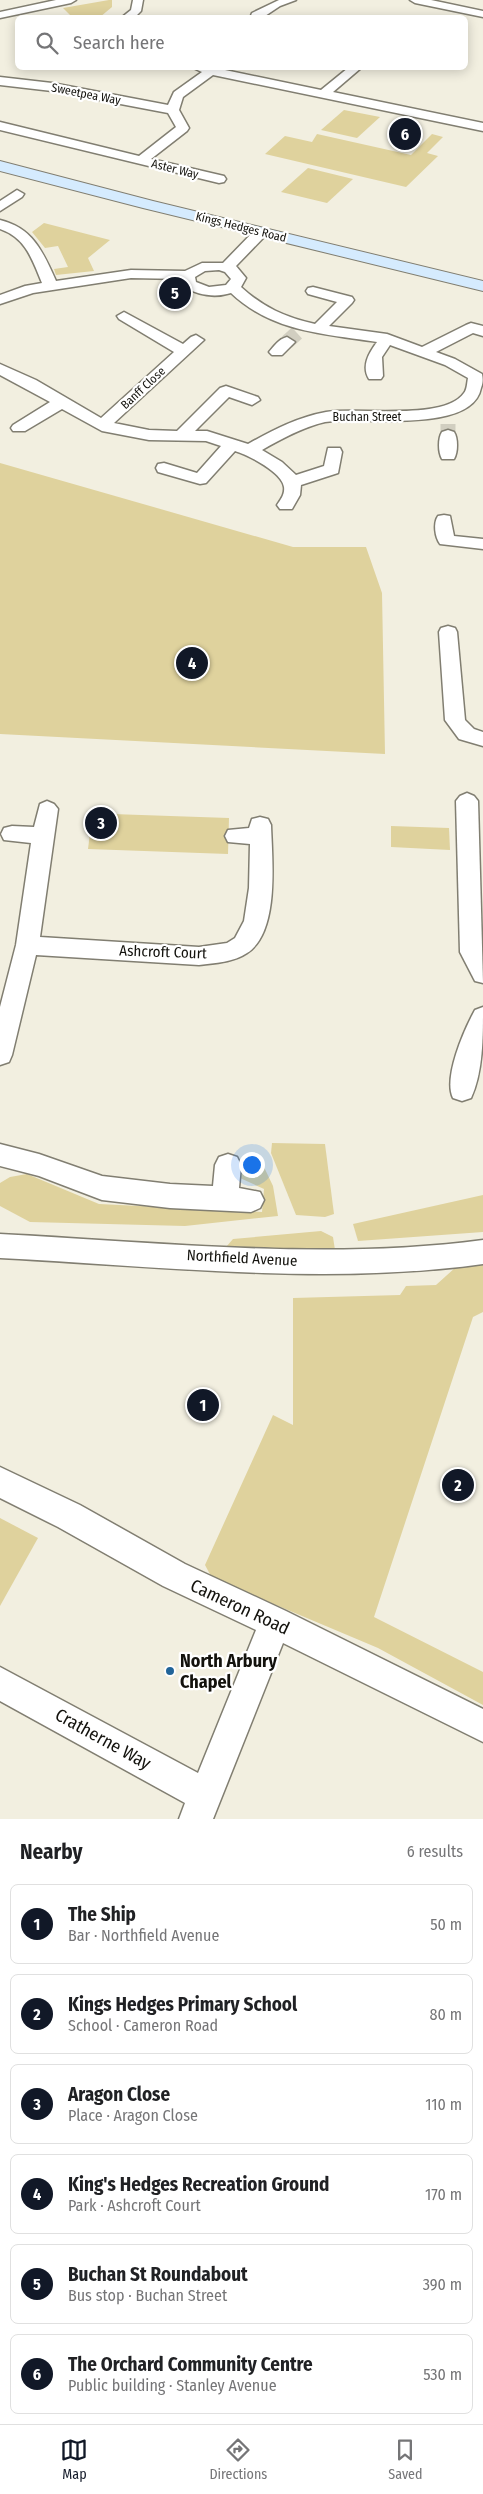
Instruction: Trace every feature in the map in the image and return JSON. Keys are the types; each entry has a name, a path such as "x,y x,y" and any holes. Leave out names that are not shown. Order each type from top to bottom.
{"street":[{"path":"0,15 71,0"},
{"path":"130,15 136,11 138,0"},
{"path":"256,15 276,4 291,0"},
{"path":"414,0 483,14"},
{"path":"422,12 431,4"},
{"path":"173,110 178,95 215,70"},
{"path":"220,70 323,94 483,126"},
{"path":"323,94 353,70"},
{"name":"Sweetpea Way","path":"0,81 52,87 173,110"},
{"name":"Aster Way","path":"141,160 183,128 173,110"},
{"path":"0,126 141,160"},
{"name":"Aster Way","path":"141,160 219,179"},
{"name":"Kings Hedges Road","path":"0,166 483,286"},
{"path":"0,207 17,194"},
{"path":"0,224 11,228 30,240 50,286"},
{"path":"226,268 261,232"},
{"path":"0,300 30,288 132,274 188,275 202,267 226,268 236,272 239,278 233,287 219,291 197,289 189,284 188,275"},
{"name":"Buchan Street","path":"233,287 297,337 388,339 425,351 468,370 479,377 467,400 457,407 446,424 412,417 361,415 329,417 302,424 250,450"},
{"path":"297,337 347,300 313,291"},
{"name":"Banff Close","path":"102,426 190,345 124,316"},
{"path":"425,351 471,328 483,331"},
{"path":"375,376 374,357 388,339"},
{"path":"0,369 102,426 149,435 182,434 206,436 233,443 250,450 274,465 293,482 295,490 286,505"},
{"path":"182,434 226,392 252,400"},
{"path":"19,428 61,402"},
{"path":"446,424 448,455"},
{"path":"164,468 200,479 233,443"},
{"path":"293,482 332,470 334,452"},
{"path":"444,520 446,540 483,544"},
{"path":"448,632 455,720 462,731 474,739 483,739"},
{"path":"467,801 472,952 483,974"},
{"path":"0,1055 28,945 47,809"},
{"name":"Ashcroft Court","path":"28,945 199,956 223,953 242,946 252,932 259,916 260,831 236,836"},
{"path":"12,834 43,835"},
{"path":"462,1091 470,1048 483,1017"},
{"path":"0,1155 39,1165 102,1188 170,1196 251,1200"},
{"path":"225,1199 228,1165"},
{"name":"Northfield Avenue","path":"0,1246 290,1261 431,1259 483,1252"},
{"name":"Cameron Road","path":"0,1482 69,1516 174,1575 275,1622 483,1726"},
{"name":"Cratherne Way","path":"0,1683 201,1807 275,1622"}],"shaded area":[{"path":"112,0 112,7 102,15 70,15 63,8"},
{"path":"344,110 380,117 357,138 321,130"},
{"path":"317,134 411,155 432,134 443,137 427,153 438,156 406,187 265,154 285,136 312,142"},
{"path":"308,168 353,179 327,203 281,192"},
{"path":"44,223 110,240 88,258 94,271 56,275 54,269 68,267 58,246 45,248 32,232"},
{"path":"0,463 293,547 366,547 382,593 385,754 0,734"},
{"path":"112,814 229,818 228,854 88,849 90,833 108,833"},
{"path":"391,826 449,828 450,850 391,847"},
{"path":"272,1143 325,1144 334,1214 325,1217 296,1215 271,1153"},
{"path":"237,1164 263,1165 273,1186 278,1216 185,1226 30,1222 0,1206 0,1183 10,1177 27,1174 99,1204 262,1212 264,1189 240,1178"},
{"path":"483,1195 483,1232 358,1241 353,1224"},
{"path":"321,1231 333,1237 335,1250 226,1247 233,1239"},
{"path":"483,1265 483,1312 473,1317 374,1617 483,1672 483,1705 378,1648 212,1578 205,1565 273,1415 293,1425 293,1298 400,1295 406,1286 436,1285 456,1267"},
{"path":"0,1518 38,1538 0,1606"}],"tunnel":[{"path":"287,342 297,333"},
{"path":"448,424 448,435"}],"place":[{"name":"The Orchard Community Centre","path":"405,134"},
{"name":"Buchan St Roundabout","path":"175,293"},
{"name":"King's Hedges Recreation Ground","path":"192,663"},
{"name":"Aragon Close","path":"101,823"},
{"name":"The Ship","path":"203,1405"},
{"name":"Kings Hedges Primary School","path":"458,1485"},
{"name":"North Arbury Chapel","path":"170,1671"}]}
